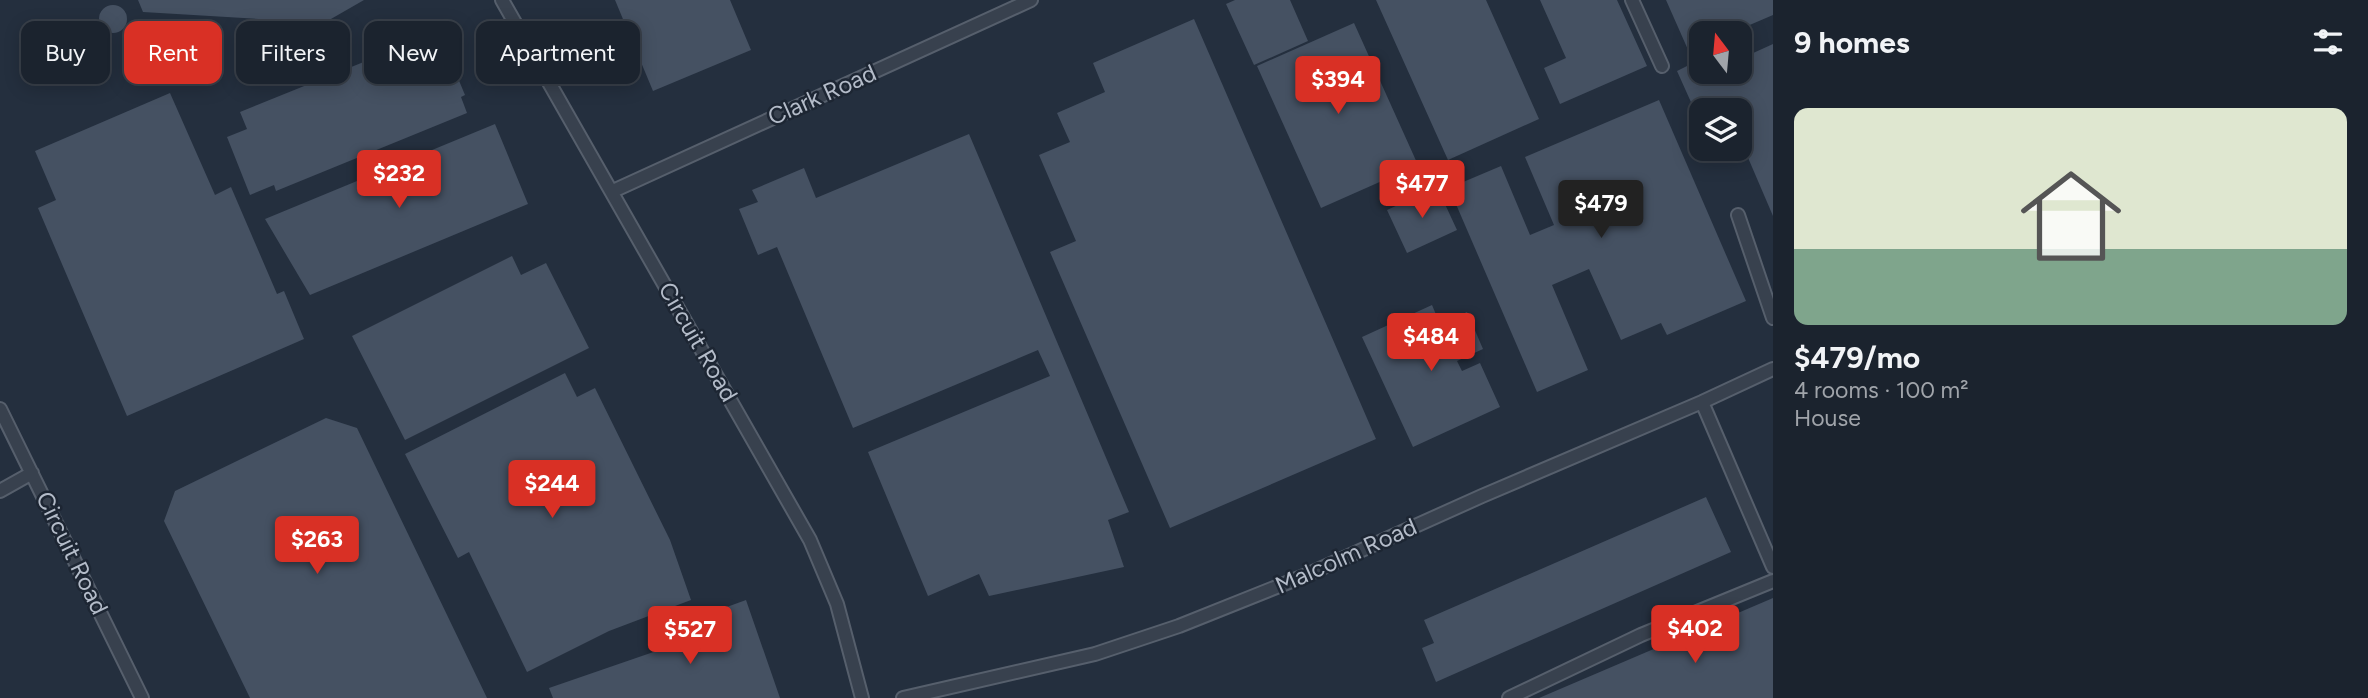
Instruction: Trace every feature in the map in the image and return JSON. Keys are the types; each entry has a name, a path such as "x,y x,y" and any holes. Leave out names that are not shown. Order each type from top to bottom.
{"lane":[{"name":"Circuit Road","path":"502,0 810,540 837,604 862,698"},
{"path":"1632,0 1662,66"},
{"name":"Clark Road","path":"613,191 1029,1"},
{"path":"1738,215 1773,318"},
{"name":"Malcolm Road","path":"903,698 1095,654 1179,626 1304,576 1773,369"},
{"path":"1702,402 1773,567"},
{"name":"Circuit Road","path":"0,409 142,698"},
{"path":"0,491 32,473"},
{"path":"1509,698 1641,635 1773,580"}],"building":[{"path":"138,0 364,0 327,21 143,12"},
{"path":"615,0 730,0 751,50 653,91 640,60 640,21 624,21"},
{"path":"1235,0 1290,0 1308,41 1254,65 1226,4"},
{"path":"1376,0 1486,0 1539,119 1448,160"},
{"path":"1540,0 1617,0 1647,66 1560,104 1544,68 1566,58"},
{"path":"1666,0 1773,0 1773,15 1752,24 1752,21 1689,21 1689,52"},
{"path":"108,6 118,6 126,14 124,27 118,32 110,32 110,21 99,21 100,14"},
{"path":"1194,19 1376,439 1170,528 1050,252 1076,241 1039,155 1070,142 1057,113 1105,92 1093,63"},
{"path":"1354,23 1418,165 1321,208 1257,66"},
{"path":"1773,44 1773,216 1749,161 1752,161 1752,98 1689,98 1677,71 1689,65 1689,84 1752,84 1752,54"},
{"path":"364,62 364,84 460,84 465,95 461,97 467,113 276,191 274,185 250,195 227,137 247,129 240,112 309,84 350,84 350,68"},
{"path":"170,93 215,195 231,187 277,294 284,291 304,339 127,416 38,208 56,200 35,151"},
{"path":"1659,100 1746,301 1667,335 1661,323 1621,340 1589,269 1552,285 1588,370 1537,392 1449,188 1501,166 1530,235 1554,225 1525,157"},
{"path":"495,124 528,204 310,295 265,219"},
{"path":"969,134 1129,512 1108,520 1124,567 989,596 979,574 928,596 868,452 1050,376 1038,350 853,428 777,247 758,255 739,209 758,202 752,190 804,168 816,198"},
{"path":"1437,187 1457,230 1407,253 1387,210"},
{"path":"512,256 521,275 546,263 589,348 405,440 352,336"},
{"path":"1432,305 1440,324 1467,312 1483,349 1457,361 1462,371 1480,363 1500,407 1413,447 1362,337"},
{"path":"565,373 577,397 595,388 670,540 691,600 609,631 527,672 469,552 458,558 405,454"},
{"path":"326,418 357,428 487,698 250,698 164,521 175,491"},
{"path":"1706,497 1731,552 1436,682 1422,648 1434,643 1424,620"},
{"path":"1773,598 1773,698 1539,698"},
{"path":"746,600 780,698 553,698 549,688 697,637 691,620"}]}
